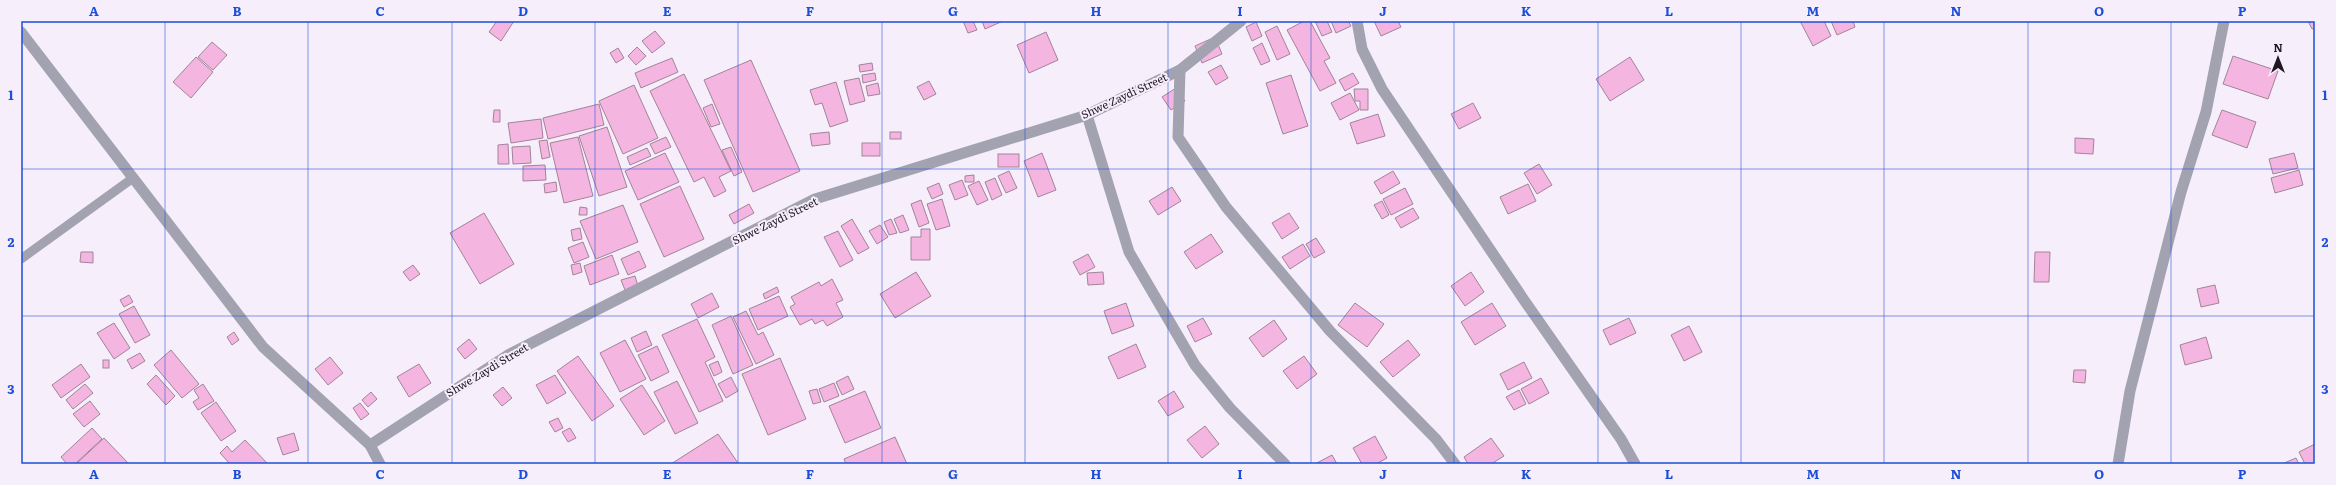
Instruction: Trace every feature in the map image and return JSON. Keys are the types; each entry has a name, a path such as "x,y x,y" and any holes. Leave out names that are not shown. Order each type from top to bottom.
{"street":[{"name":"Shwe Zaydi Street","path":"370,445 508,355 815,199 1087,115 1180,70 1241,21"},
{"path":"1357,21 1362,50 1382,89 1524,300 1621,439 1635,464"},
{"path":"2118,464 2130,390 2181,192 2206,112 2224,21"},
{"path":"21,32 263,347 370,445 380,464"},
{"path":"1180,70 1178,137 1226,207 1330,331 1436,439 1455,464"},
{"path":"1087,115 1129,252 1195,365 1230,408 1285,464"}],"lane":[{"path":"21,258 133,178"}],"building":[{"path":"497,21 514,21 501,41 489,32"},
{"path":"963,21 973,21 977,30 968,33"},
{"path":"982,21 1003,21 985,29"},
{"path":"1304,21 1310,21 1330,58 1324,61 1336,83 1320,91 1287,30"},
{"path":"1315,21 1327,21 1332,32 1322,36"},
{"path":"1331,21 1348,21 1351,26 1336,33"},
{"path":"1374,21 1398,21 1401,27 1381,36"},
{"path":"1800,21 1824,21 1831,36 1813,46"},
{"path":"1831,21 1853,21 1855,27 1837,35"},
{"path":"2308,21 2315,21 2315,28 2312,29"},
{"path":"1256,22 1262,36 1252,41 1246,27"},
{"path":"1277,26 1290,54 1277,60 1265,32"},
{"path":"655,31 665,43 652,53 642,41"},
{"path":"1046,32 1058,60 1029,73 1017,45"},
{"path":"1215,37 1222,54 1202,63 1195,46"},
{"path":"212,42 227,55 213,70 198,57"},
{"path":"1262,43 1270,61 1261,65 1253,48"},
{"path":"637,47 646,56 636,65 628,56"},
{"path":"618,48 624,58 616,63 610,53"},
{"path":"2233,56 2278,71 2268,99 2223,84"},
{"path":"196,57 213,72 191,98 173,82"},
{"path":"1630,57 1644,80 1610,101 1596,79"},
{"path":"672,58 678,72 641,88 635,73"},
{"path":"751,60 800,171 753,192 704,80"},
{"path":"872,63 873,70 860,72 859,65"},
{"path":"1221,65 1228,78 1216,85 1208,72"},
{"path":"875,73 876,80 863,83 862,75"},
{"path":"1353,73 1359,83 1345,91 1339,80"},
{"path":"684,74 731,171 719,177 726,191 714,197 704,177 694,182 650,91"},
{"path":"1291,75 1308,126 1283,134 1266,83"},
{"path":"859,78 865,101 850,105 844,81"},
{"path":"929,81 936,94 924,100 917,87"},
{"path":"836,82 848,121 830,127 822,103 815,105 810,90"},
{"path":"878,83 880,94 868,96 866,86"},
{"path":"634,85 658,138 623,154 599,101"},
{"path":"1176,88 1185,101 1171,110 1162,97"},
{"path":"1354,89 1368,89 1368,110 1360,110 1360,101 1355,101"},
{"path":"1350,93 1359,110 1340,120 1331,103"},
{"path":"1473,103 1481,118 1459,129 1451,114"},
{"path":"599,104 604,125 548,139 543,118"},
{"path":"712,104 720,124 711,127 703,108"},
{"path":"494,110 500,110 500,122 493,122"},
{"path":"2222,110 2256,122 2247,148 2212,135"},
{"path":"1378,114 1385,136 1357,144 1350,123"},
{"path":"541,119 543,138 511,143 508,123"},
{"path":"607,127 627,187 599,196 579,136"},
{"path":"829,132 830,144 812,146 810,134"},
{"path":"890,132 901,132 901,139 890,139"},
{"path":"578,137 593,196 564,203 550,143"},
{"path":"666,137 671,147 655,154 650,144"},
{"path":"2075,138 2094,139 2093,154 2075,153"},
{"path":"547,140 550,157 542,159 539,141"},
{"path":"862,143 880,143 880,156 862,156"},
{"path":"508,144 509,164 498,164 498,145"},
{"path":"530,146 531,163 513,164 512,147"},
{"path":"731,147 742,172 734,176 722,150"},
{"path":"647,148 651,156 630,165 627,157"},
{"path":"665,153 679,182 638,200 625,171"},
{"path":"1042,153 1056,190 1038,197 1024,161"},
{"path":"2294,153 2298,168 2273,174 2269,159"},
{"path":"998,154 1019,154 1019,167 998,167"},
{"path":"1539,164 1552,185 1537,194 1524,173"},
{"path":"545,165 546,180 523,181 523,166"},
{"path":"2299,170 2303,185 2275,193 2271,178"},
{"path":"1009,171 1017,188 1006,193 998,176"},
{"path":"1393,171 1400,183 1381,194 1374,182"},
{"path":"974,175 974,182 965,182 965,176"},
{"path":"995,178 1002,195 992,200 985,182"},
{"path":"962,180 968,195 955,200 949,185"},
{"path":"979,181 988,200 977,205 968,186"},
{"path":"556,182 557,191 545,193 544,184"},
{"path":"939,183 943,194 932,199 927,188"},
{"path":"1528,184 1536,201 1508,214 1500,197"},
{"path":"680,186 704,239 664,257 640,204"},
{"path":"1172,187 1181,201 1158,215 1149,201"},
{"path":"1405,188 1413,204 1391,215 1383,199"},
{"path":"942,199 950,226 936,230 927,204"},
{"path":"921,200 929,223 919,227 911,204"},
{"path":"1382,201 1389,215 1382,219 1374,205"},
{"path":"749,204 754,213 734,224 729,215"},
{"path":"623,205 638,242 596,259 580,221"},
{"path":"580,207 587,208 587,215 579,215"},
{"path":"1413,208 1419,218 1401,228 1395,218"},
{"path":"484,213 514,264 480,284 450,233"},
{"path":"1289,213 1299,228 1282,239 1272,223"},
{"path":"903,215 909,230 900,233 894,219"},
{"path":"852,219 869,248 858,254 841,226"},
{"path":"891,219 897,233 889,235 884,222"},
{"path":"880,225 888,237 877,244 869,231"},
{"path":"580,228 582,239 573,241 571,230"},
{"path":"921,229 930,229 930,260 911,260 911,237 921,237"},
{"path":"838,231 853,260 840,267 824,237"},
{"path":"1211,234 1223,252 1196,269 1184,252"},
{"path":"1316,238 1325,252 1314,258 1306,244"},
{"path":"583,242 589,257 574,263 568,248"},
{"path":"1303,244 1310,256 1290,269 1282,257"},
{"path":"639,251 646,267 628,275 621,259"},
{"path":"81,252 93,252 93,263 80,262"},
{"path":"2035,252 2050,252 2049,282 2034,282"},
{"path":"1088,254 1095,267 1080,275 1073,262"},
{"path":"612,255 619,274 590,285 584,266"},
{"path":"580,263 582,272 573,275 571,265"},
{"path":"413,265 420,274 410,281 403,272"},
{"path":"916,272 931,296 895,318 880,294"},
{"path":"1103,272 1104,284 1088,285 1087,273"},
{"path":"1471,272 1484,292 1465,306 1451,286"},
{"path":"635,276 638,286 625,290 621,280"},
{"path":"832,279 843,300 836,303 843,317 827,326 823,320 815,324 812,319 800,325 790,307 795,304 791,297 819,282 821,286"},
{"path":"2215,285 2219,303 2201,307 2197,289"},
{"path":"777,287 779,292 765,299 763,294"},
{"path":"712,293 719,307 698,318 691,304"},
{"path":"129,295 133,302 124,307 120,300"},
{"path":"779,296 788,316 758,330 749,309"},
{"path":"1126,303 1134,326 1112,334 1104,311"},
{"path":"1355,303 1384,324 1367,347 1338,325"},
{"path":"1492,303 1506,326 1475,345 1461,322"},
{"path":"134,306 150,335 135,343 119,314"},
{"path":"746,311 758,335 763,332 774,355 756,364 733,317"},
{"path":"731,316 753,365 733,374 712,325"},
{"path":"1203,318 1212,334 1195,342 1187,326"},
{"path":"1629,318 1636,333 1610,345 1603,330"},
{"path":"697,319 715,357 705,362 723,401 699,412 662,335"},
{"path":"1274,320 1287,339 1263,357 1249,338"},
{"path":"114,323 130,348 114,359 97,333"},
{"path":"1689,326 1702,352 1684,361 1671,335"},
{"path":"646,331 652,345 637,352 631,338"},
{"path":"234,332 239,340 232,345 227,337"},
{"path":"2206,337 2212,358 2185,365 2180,345"},
{"path":"469,339 477,349 465,359 457,349"},
{"path":"625,340 646,379 620,392 600,353"},
{"path":"1408,340 1420,355 1393,377 1380,362"},
{"path":"1136,344 1146,367 1118,379 1108,357"},
{"path":"657,346 669,372 651,381 638,355"},
{"path":"171,350 199,384 182,398 154,365"},
{"path":"140,353 145,361 132,369 127,360"},
{"path":"578,356 614,406 592,421 557,371"},
{"path":"1304,356 1317,374 1297,389 1283,371"},
{"path":"330,357 343,373 328,385 315,369"},
{"path":"780,358 806,419 768,435 742,374"},
{"path":"103,360 109,360 109,368 103,368"},
{"path":"718,361 722,372 714,376 709,365"},
{"path":"1524,362 1532,378 1508,390 1500,374"},
{"path":"81,364 90,377 61,398 52,385"},
{"path":"419,364 431,383 409,397 397,377"},
{"path":"2074,370 2086,370 2085,383 2073,382"},
{"path":"156,375 175,396 166,405 147,384"},
{"path":"555,375 566,393 547,404 536,385"},
{"path":"848,376 854,389 842,395 836,382"},
{"path":"731,377 738,391 726,398 718,384"},
{"path":"1541,378 1549,393 1529,404 1521,389"},
{"path":"677,381 698,423 675,434 654,392"},
{"path":"834,383 839,396 824,402 819,389"},
{"path":"85,384 93,393 73,409 66,400"},
{"path":"203,384 214,401 198,410 193,402 199,398 194,390"},
{"path":"642,385 665,421 644,435 620,399"},
{"path":"503,387 512,398 502,406 493,395"},
{"path":"817,389 821,402 813,404 809,391"},
{"path":"1519,390 1526,404 1514,410 1506,397"},
{"path":"865,391 881,428 845,443 829,406"},
{"path":"1174,391 1184,407 1168,416 1158,401"},
{"path":"371,392 377,399 368,407 362,400"},
{"path":"90,401 100,414 84,427 73,414"},
{"path":"216,402 236,431 221,441 201,413"},
{"path":"360,403 369,414 361,420 353,408"},
{"path":"558,418 563,428 555,432 549,422"},
{"path":"1205,426 1219,444 1202,458 1187,440"},
{"path":"92,428 102,439 75,464 67,464 61,457"},
{"path":"570,428 576,438 568,442 562,432"},
{"path":"294,433 299,450 283,455 277,438"},
{"path":"718,434 738,463 671,464"},
{"path":"1375,436 1387,458 1376,464 1362,464 1353,448"},
{"path":"895,437 907,464 846,464 844,459"},
{"path":"104,438 129,464 76,464"},
{"path":"1491,438 1504,456 1491,464 1468,464 1464,457"},
{"path":"245,440 268,464 230,464 220,453 227,446 232,452"},
{"path":"2315,444 2315,464 2305,464 2299,452"},
{"path":"1332,455 1337,464 1315,464"},
{"path":"2296,458 2299,464 2282,464"}]}
